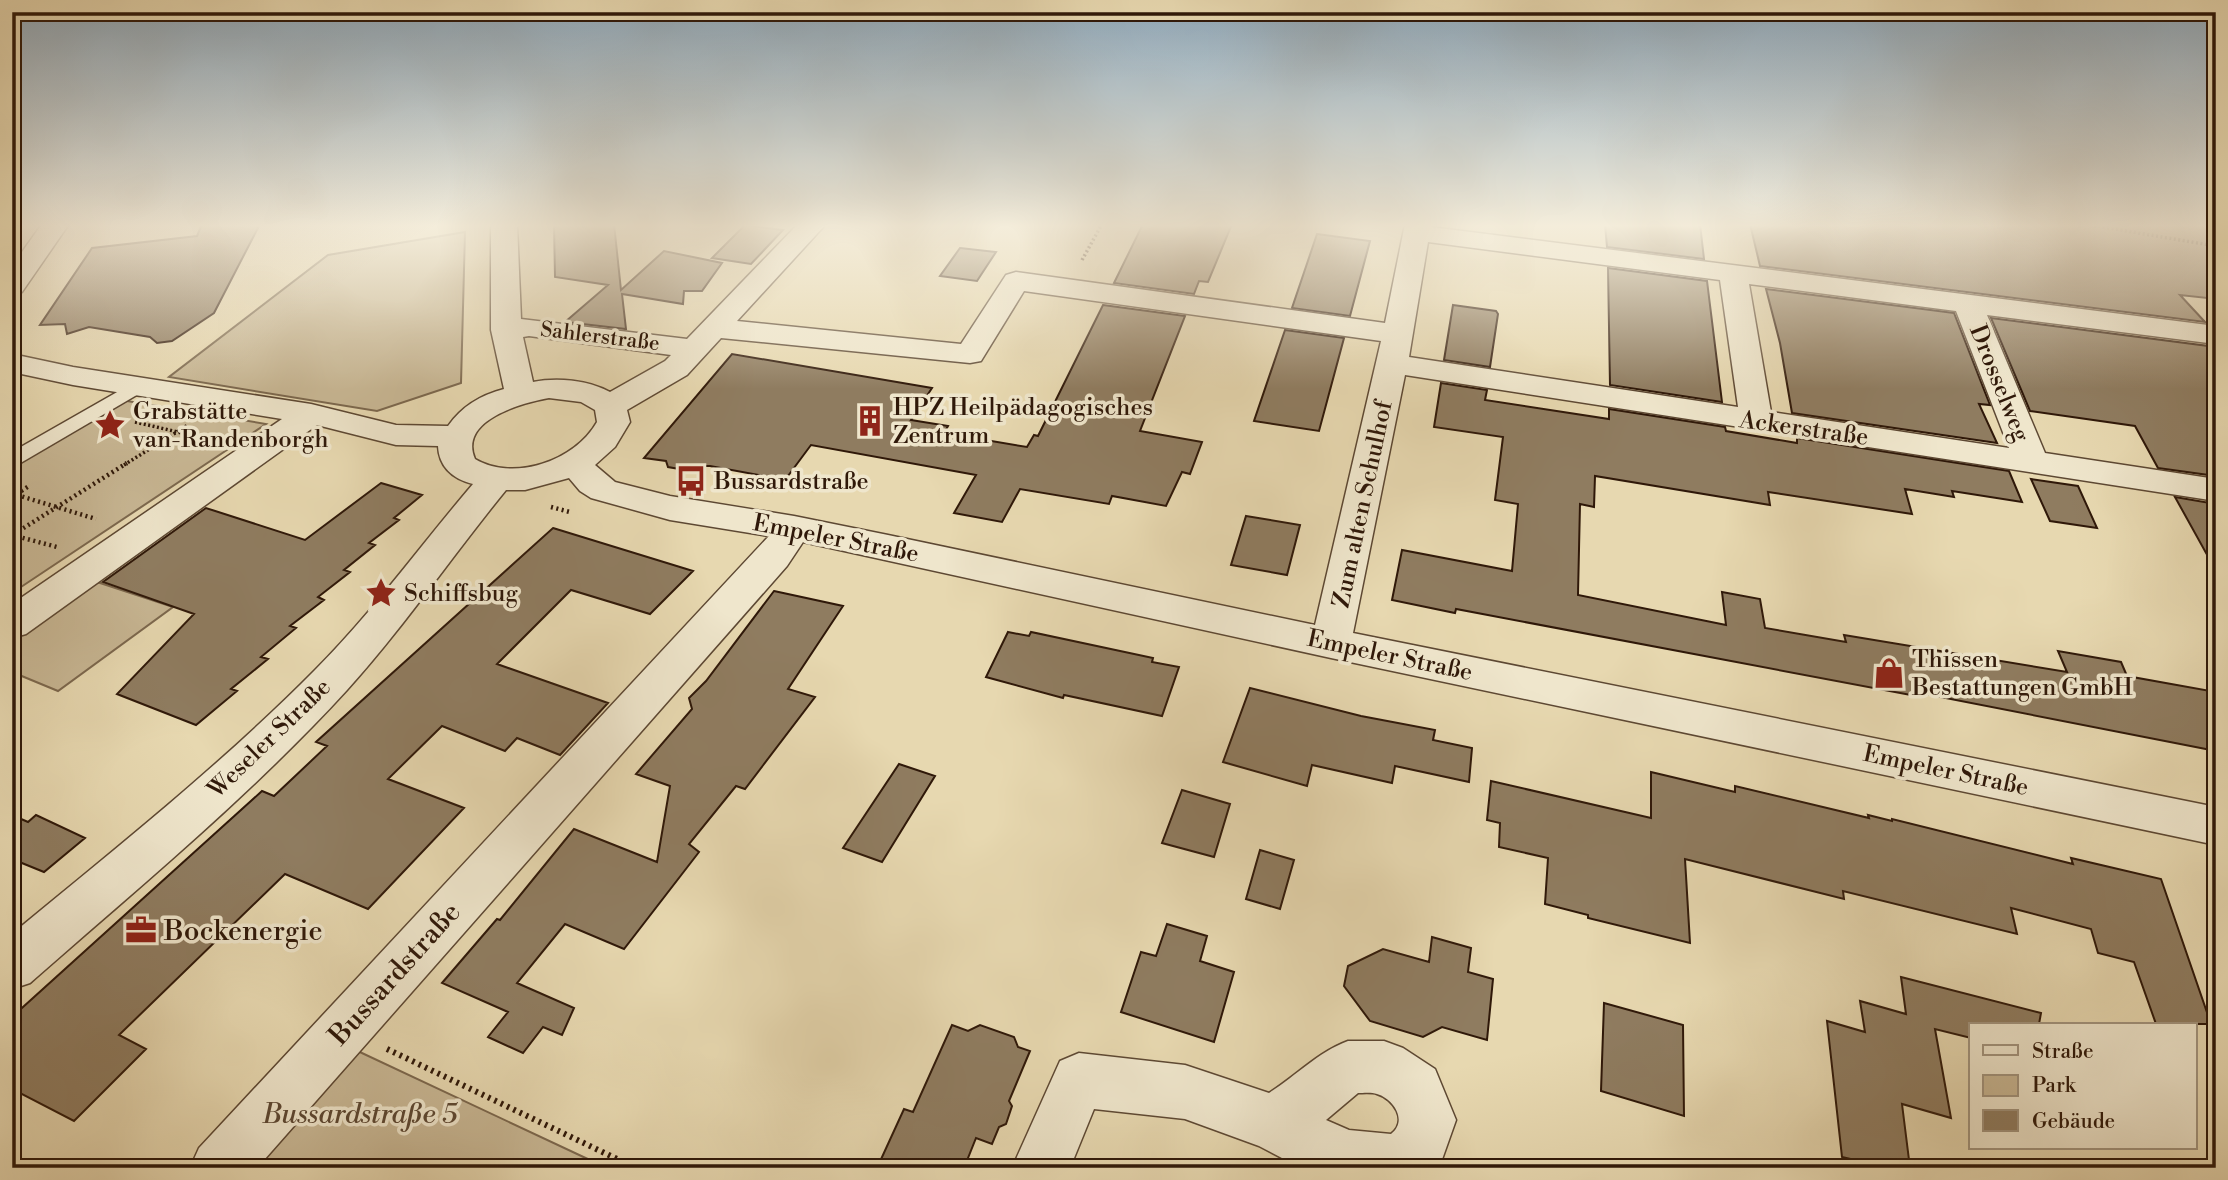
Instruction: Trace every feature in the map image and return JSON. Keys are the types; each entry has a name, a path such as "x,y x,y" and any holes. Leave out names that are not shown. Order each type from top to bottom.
{"street":[{"path":"505,279 506,330 521,393"},
{"name":"Sahlerstraße","path":"610,406 676,368 760,279"},
{"name":"Zum alten Schulhof","path":"1332,643 1395,349 1406,279"},
{"path":"1734,279 1756,421"},
{"path":"1779,279 2216,335"},
{"path":"704,338 970,355 1016,281 1068,287 1395,349"},
{"name":"Drosselweg","path":"1968,304 2032,462"},
{"name":"Sahlerstraße","path":"506,330 529,327 704,338"},
{"name":"Ackerstraße","path":"1395,349 1756,421 2216,489"},
{"path":"12,363 73,376 312,414 396,435 456,436"},
{"path":"549,388 575,389 596,395 610,406 614,419 610,434 596,450 576,464 550,474 523,480 496,480 474,475 459,465 453,452 456,436 470,419 493,404 521,393 549,388"},
{"path":"12,624 312,414"},
{"name":"Empeler Straße","path":"576,464 592,483 603,490 670,508 794,528 1332,643 2216,826"},
{"name":"Weseler Straße","path":"20,948 233,776 332,678 421,575 496,480"},
{"name":"Bussardstraße","path":"219,1168 774,557 794,528"},
{"path":"1041,1168 1079,1080 1185,1092 1273,1123"}],"lane":[{"path":"12,461 140,385"}],"path":[{"path":"1068,287 1072,279"},
{"path":"12,535 226,399"},
{"path":"134,422 217,442 207,449"},
{"path":"14,496 40,480"},
{"path":"14,496 100,520 90,527"},
{"path":"12,535 60,547"},
{"path":"341,1031 377,1045 636,1168"}],"green space":[{"path":"297,279 464,279 461,383 377,411 169,377"},
{"path":"121,400 266,424 12,593 12,464"},
{"path":"91,580 173,607 58,691 12,672 12,634"},
{"name":"Bussardstraße 5","path":"347,1046 607,1168 240,1168"}],"building":[{"path":"71,279 232,279 214,313 172,341 157,343 150,337 89,327 67,334 65,324 40,325"},
{"path":"569,279 620,279 621,290 633,279 711,279 702,291 684,291 683,304 622,294 626,329 565,322 608,285"},
{"path":"1116,279 1209,279 1208,282 1199,281 1194,294 1114,283"},
{"path":"1302,279 1360,279 1350,316 1292,308"},
{"path":"1608,279 1707,281 1722,402 1610,385"},
{"path":"1864,279 2216,279 2216,299 2180,295 2205,322"},
{"path":"1766,289 1954,313 1990,405 1979,404 1997,443 1792,413 1780,343"},
{"path":"1103,305 1185,316 1140,431 1202,442 1190,474 1182,472 1166,506 1112,496 1109,504 1020,489 1002,522 954,513 976,475 811,445 785,480 710,466 696,466 685,470 668,467 666,461 644,458 732,354 932,388 911,420 948,426 944,433 1027,447 1034,435 1038,436"},
{"path":"1453,305 1496,311 1498,314 1490,367 1444,360"},
{"path":"1991,318 2216,347 2216,476 2158,468 2135,426 2030,411"},
{"path":"1285,330 1344,338 1319,431 1254,421"},
{"path":"1441,383 1487,390 1485,400 1609,419 1609,409 1725,427 1726,431 1797,443 1797,438 2009,471 2022,502 1952,491 1954,497 1905,489 1912,514 1768,492 1770,505 1595,476 1594,507 1580,504 1578,595 1726,625 1722,592 1760,599 1765,628 1846,642 1844,635 2067,672 2058,651 2121,662 2127,676 2216,692 2216,751 1915,692 1916,696 1456,609 1455,613 1392,600 1402,550 1512,571 1518,504 1495,500 1503,437 1434,427"},
{"path":"2031,479 2078,486 2097,528 2050,521"},
{"path":"381,483 422,495 394,518 399,520 369,543 375,545 344,570 350,572 318,597 324,600 290,626 296,628 261,657 268,659 231,689 237,691 196,725 117,694 194,614 103,582 206,508 305,540"},
{"path":"2175,497 2216,504 2216,571"},
{"path":"1246,516 1300,525 1287,575 1231,565"},
{"path":"553,528 693,571 650,614 571,590 497,664 608,703 560,755 517,738 505,751 442,726 388,779 464,808 368,909 285,874 119,1035 146,1049 74,1121 12,1089 12,1017 262,791 274,796 327,746 316,742"},
{"path":"774,591 843,606 788,689 815,697 745,789 736,786 689,844 699,852 624,949 565,924 517,983 574,1008 562,1035 543,1027 523,1053 488,1037 508,1012 442,983 497,919 500,920 574,829 657,862 670,786 636,774 692,709 689,698 706,681"},
{"path":"1008,632 1029,636 1031,632 1153,658 1152,662 1179,667 1162,716 1064,695 1063,698 986,677"},
{"path":"1250,688 1361,716 1435,730 1433,740 1472,748 1469,782 1395,766 1392,783 1312,765 1307,786 1223,762"},
{"path":"899,764 935,776 882,862 843,848"},
{"path":"1651,772 1735,792 1735,786 1869,818 1868,815 1892,819 2073,864 2071,858 2161,879 2211,1024 2156,1023 2134,962 2098,953 2091,929 2011,908 2017,934 1843,891 1844,899 1685,859 1690,943 1588,918 1588,915 1545,904 1548,858 1499,847 1500,823 1487,820 1491,781 1651,818"},
{"path":"1182,790 1230,804 1214,857 1162,843"},
{"path":"12,815 28,822 36,815 85,838 44,872 12,859"},
{"path":"1260,850 1294,860 1280,909 1246,899"},
{"path":"1167,924 1207,936 1200,961 1234,972 1214,1042 1121,1012 1141,952 1156,956"},
{"path":"1432,937 1471,948 1468,972 1493,979 1487,1040 1442,1027 1423,1037 1370,1021 1344,986 1348,966 1383,949 1429,962"},
{"path":"1901,977 2041,1013 2039,1023 1969,1023 1969,1038 1935,1029 1951,1118 1902,1104 1910,1168 1852,1168 1851,1159 1842,1157 1827,1021 1865,1032 1860,1001 1906,1014"},
{"path":"1604,1003 1683,1025 1684,1116 1601,1091"},
{"path":"952,1025 968,1031 980,1025 1014,1037 1018,1047 1030,1051 1009,1101 1012,1106 1006,1124 999,1127 992,1144 976,1138 964,1168 877,1168 904,1109 913,1112"}],"place":[{"name":"HPZ Heilpädagogisches Zentrum","path":"870,421"},
{"name":"Grabstätte van-Randenborgh","path":"110,425"},
{"name":"Bussardstraße","path":"691,481"},
{"name":"Schiffsbug","path":"381,593"},
{"name":"Thissen Bestattungen GmbH","path":"1889,673"},
{"name":"Bockenergie","path":"141,930"}]}
